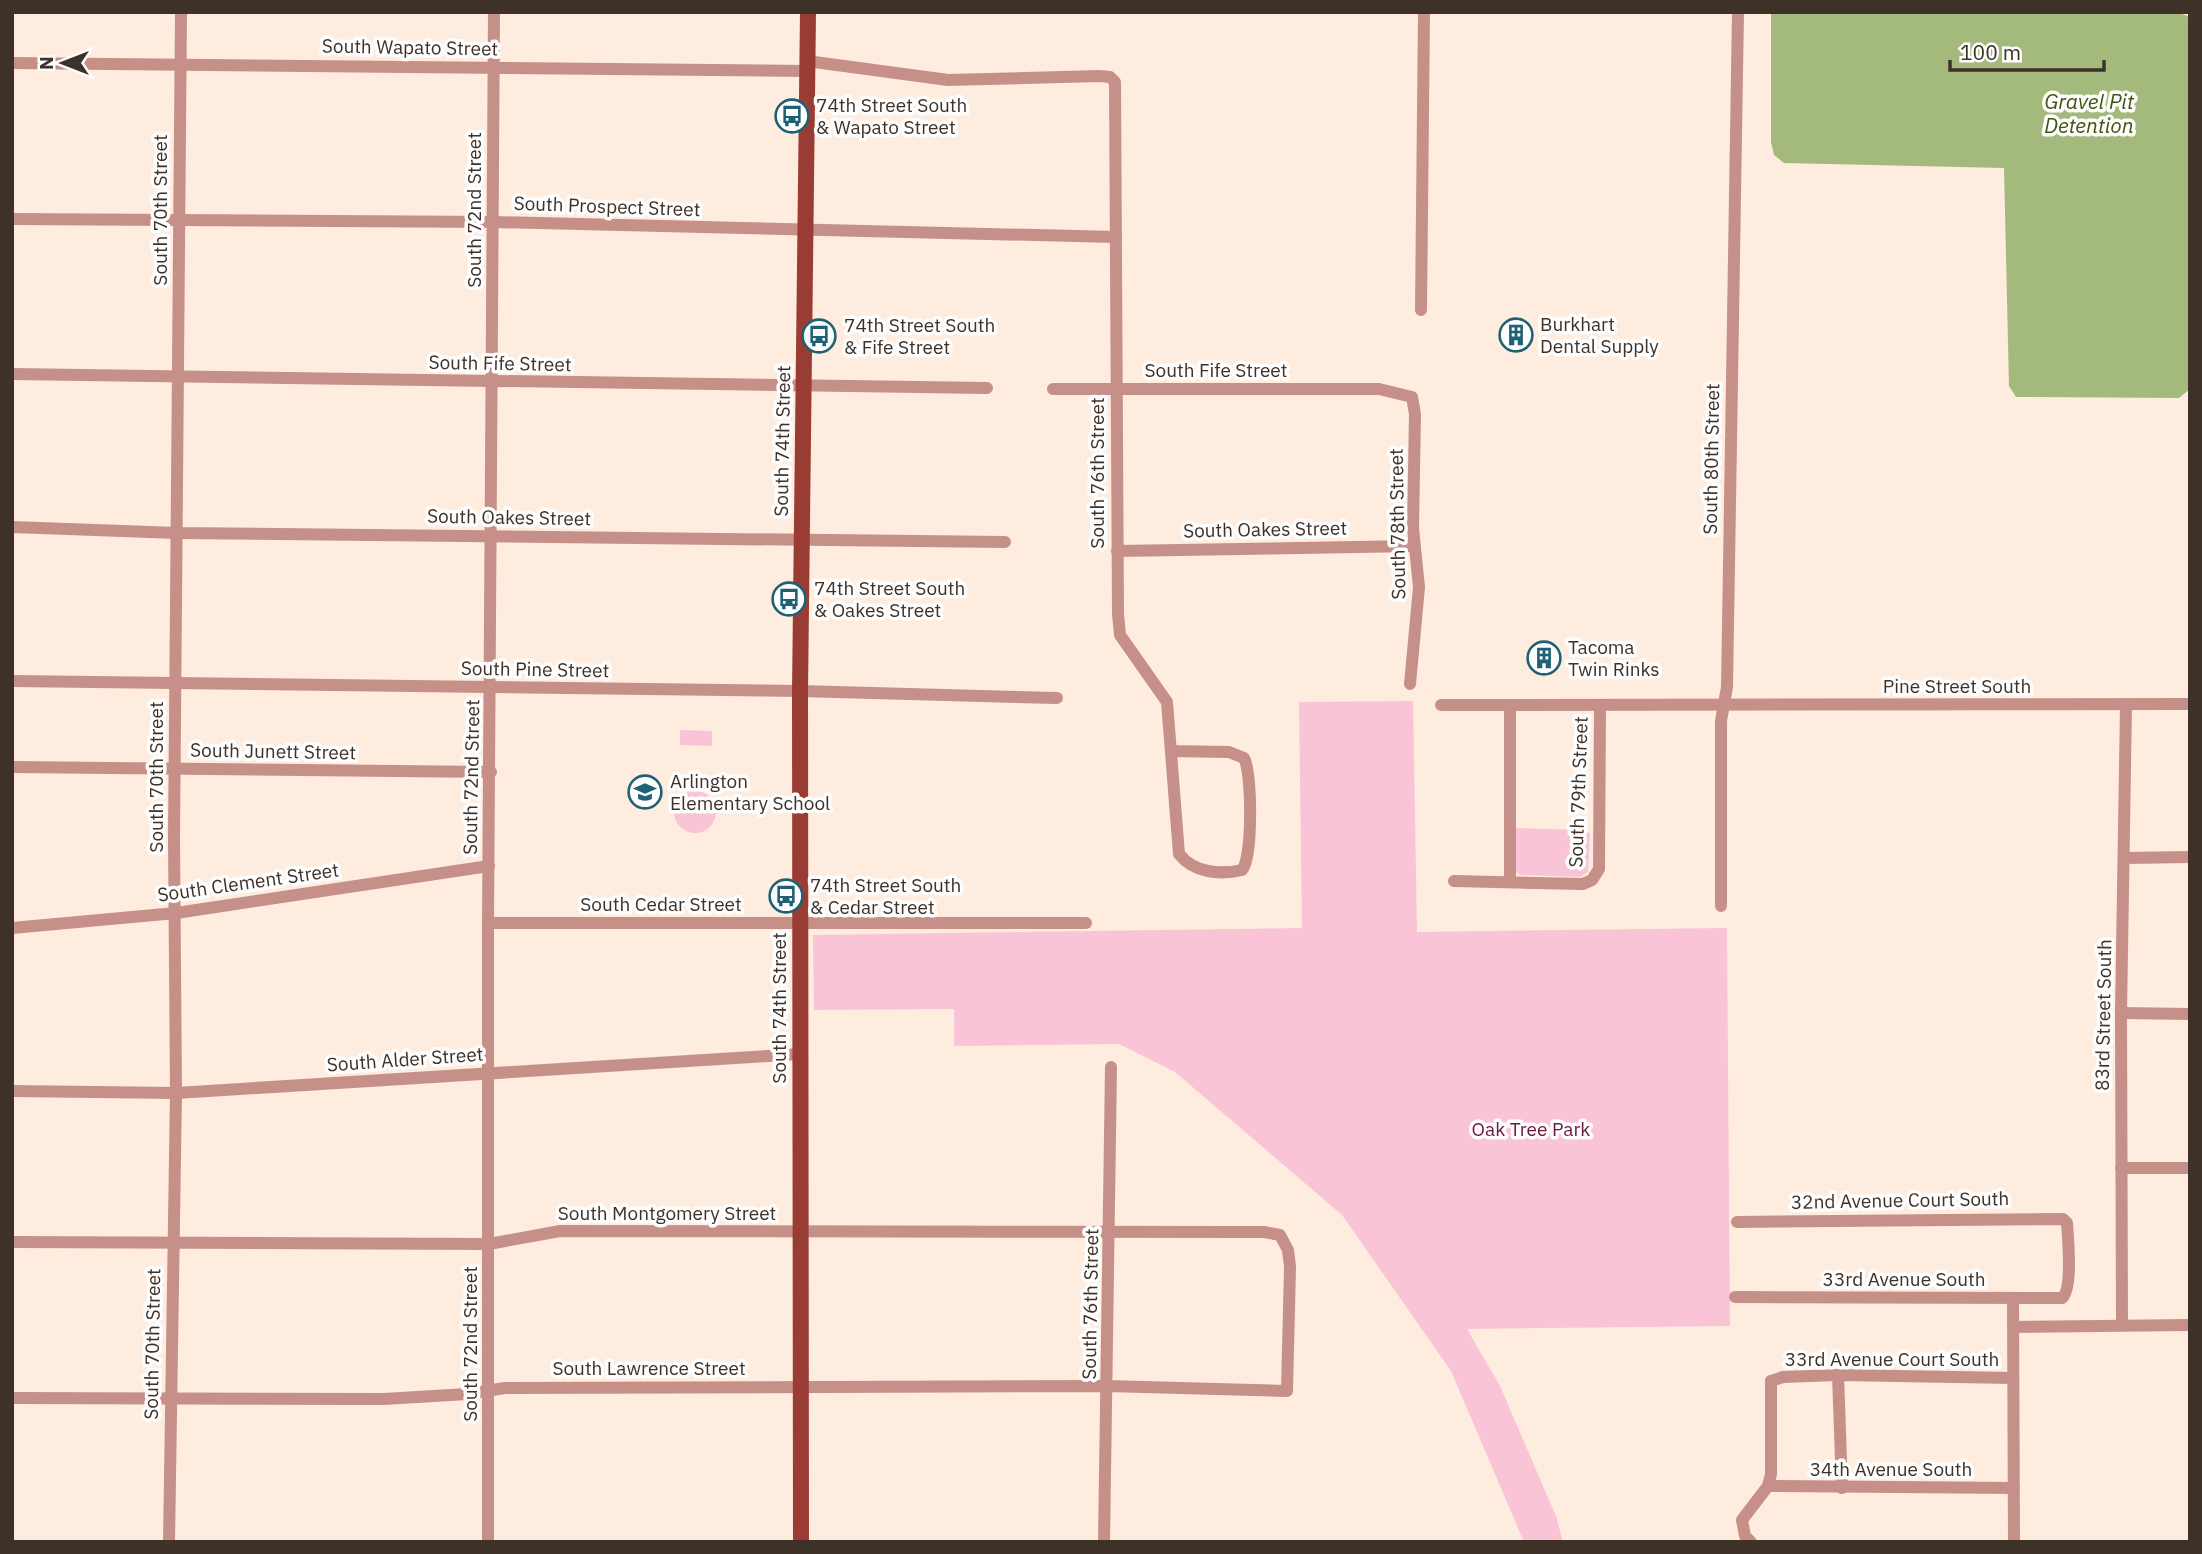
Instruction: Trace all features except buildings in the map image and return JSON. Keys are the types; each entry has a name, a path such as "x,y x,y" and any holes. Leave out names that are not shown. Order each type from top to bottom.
{"main road":[{"name":"South 74th Street","path":"801,1542 800,691 808,12"}],"street":[{"name":"South 70th Street","path":"169,1542 176,1093 175,769 181,12"},
{"name":"South 72nd Street","path":"488,1542 488,923 493,536 494,12"},
{"path":"1421,310 1424,12"},
{"name":"South 80th Street","path":"1721,906 1738,12"},
{"name":"South Wapato Street","path":"12,62 494,68 807,66 948,80 1110,77"},
{"name":"South 76th Street","path":"1110,77 1116,88 1115,390 1120,635 1167,702 1179,854 1192,867 1202,870 1238,871 1247,863 1249,774 1244,758 1228,752 1171,751"},
{"name":"South Prospect Street","path":"12,219 493,222 805,232 1116,237"},
{"name":"South Fife Street","path":"12,374 987,388"},
{"name":"South Fife Street","path":"1053,389 1379,389"},
{"name":"South 78th Street","path":"1379,389 1405,394 1414,402 1414,547 1419,587 1410,684"},
{"name":"South Oakes Street","path":"12,527 177,533 1005,542"},
{"name":"South Oakes Street","path":"1117,551 1414,547"},
{"name":"South Pine Street","path":"12,681 800,691 1057,698"},
{"name":"Pine Street South","path":"1724,706 2190,704"},
{"path":"1441,705 1724,706"},
{"path":"1454,881 1510,882 1510,705"},
{"name":"South 79th Street","path":"1510,882 1574,884 1592,880 1599,869 1600,705"},
{"name":"83rd Street South","path":"2122,1325 2121,1013 2126,706"},
{"name":"South Junett Street","path":"12,766 491,772"},
{"path":"2125,858 2190,857"},
{"name":"South Clement Street","path":"12,928 176,913 489,866"},
{"name":"South Cedar Street","path":"488,923 1086,923"},
{"path":"2121,1013 2190,1013"},
{"name":"South Alder Street","path":"12,1091 176,1093 800,1054"},
{"name":"South 76th Street","path":"1104,1542 1111,1232 1111,1067"},
{"path":"2121,1168 2190,1168"},
{"name":"32nd Avenue Court South","path":"1737,1222 2063,1219 2067,1223 2067,1291"},
{"name":"South Montgomery Street","path":"12,1242 172,1245 489,1244 560,1231 1265,1232 1280,1236 1288,1250 1290,1268 1286,1391"},
{"name":"33rd Avenue South","path":"1735,1297 2013,1299 2063,1298 2067,1291"},
{"path":"2013,1299 2014,1542"},
{"path":"2013,1327 2190,1325"},
{"path":"1838,1375 1842,1488"},
{"name":"33rd Avenue Court South","path":"1768,1486 1771,1474 1771,1381 1783,1377 1838,1375 2013,1378"},
{"name":"South Lawrence Street","path":"12,1398 384,1399 489,1390 801,1386 1107,1386 1286,1391"},
{"path":"1751,1542 1745,1536 1742,1520 1768,1486"},
{"name":"34th Avenue South","path":"1768,1486 2014,1488"}],"green space":[{"name":"Oak Tree Park","path":"1413,701 1417,932 1727,928 1730,1326 1467,1329 1500,1386 1556,1516 1563,1542 1524,1542 1451,1371 1342,1215 1175,1072 1119,1044 954,1046 954,1009 814,1010 813,935 1302,928 1299,702"},
{"path":"680,730 712,731 712,746 680,745"},
{"path":"695,791 710,797 716,812 710,827 695,833 680,827 674,812 680,797"},
{"path":"1513,828 1585,830 1590,834 1588,872 1580,877 1521,875 1516,872"}],"water":[{"name":"Gravel Pit Detention","path":"1771,12 2177,12 2190,17 2190,389 2179,398 2016,397 2009,386 2004,168 1784,163 1774,155 1771,142"}],"place":[{"name":"74th Street South & Wapato Street","path":"792,116"},
{"name":"Burkhart Dental Supply","path":"1516,335"},
{"name":"74th Street South & Fife Street","path":"819,336"},
{"name":"74th Street South & Oakes Street","path":"789,599"},
{"name":"Tacoma Twin Rinks","path":"1544,658"},
{"name":"Arlington Elementary School","path":"645,792"},
{"name":"74th Street South & Cedar Street","path":"786,896"}]}
